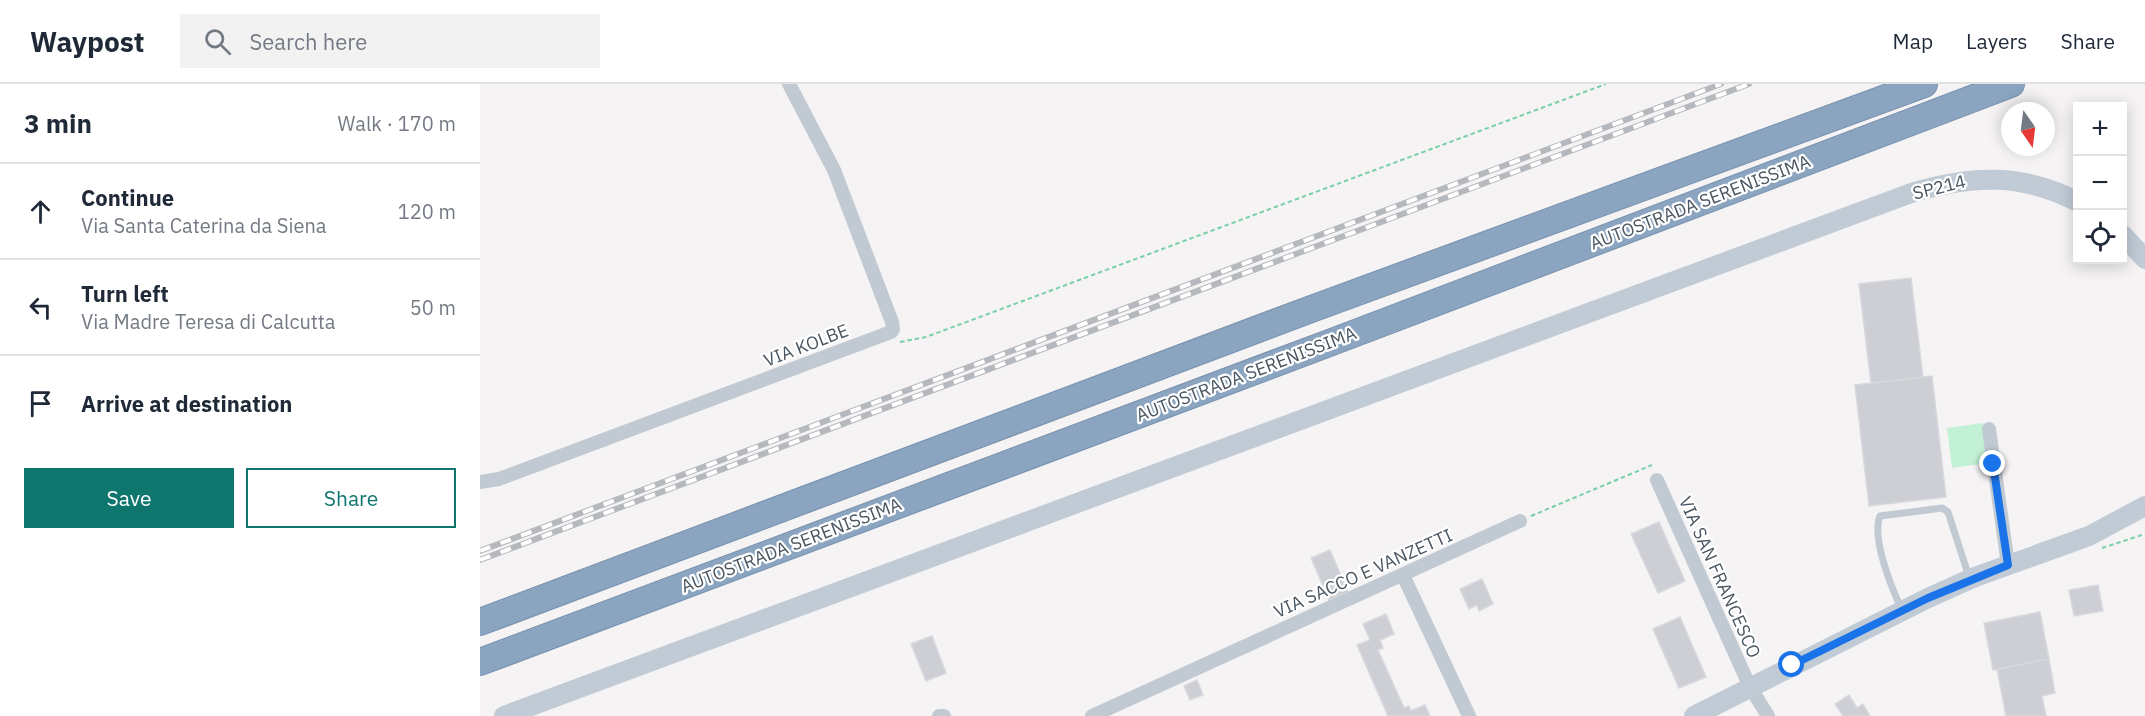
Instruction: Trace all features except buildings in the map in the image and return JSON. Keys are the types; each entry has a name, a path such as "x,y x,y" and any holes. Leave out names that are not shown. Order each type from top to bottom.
{"highway":[{"name":"AUTOSTRADA SERENISSIMA","path":"480,622 1314,308 1924,84"},
{"name":"AUTOSTRADA SERENISSIMA","path":"480,662 2011,84"}],"street":[{"name":"VIA KOLBE","path":"480,482 499,479 891,332 892,322 834,170 789,84"},
{"name":"SP214","path":"504,716 1914,192 1945,183 1974,179 2006,179 2032,183 2073,199"},
{"path":"2127,239 2145,259"},
{"path":"1989,429 2008,565"},
{"name":"VIA SAN FRANCESCO","path":"1657,480 1750,687 1768,716"},
{"path":"1694,716 1902,610 1969,580 2089,536 2141,506"},
{"name":"VIA SACCO E VANZETTI","path":"1092,716 1520,521"},
{"path":"1402,575 1469,716"},
{"path":"939,716 944,716"}],"lane":[{"path":"1902,610 1891,587 1876,531 1880,516 1942,508 1948,512 1969,580"}],"path":[{"path":"894,343 938,333 1606,84"},
{"path":"1520,521 1652,465"}],"green space":[{"path":"1983,423 1988,463 1952,468 1947,428"}],"railway":[{"path":"480,551 1721,84"},
{"path":"480,560 1749,84"}],"route":[{"path":"1792,665 1928,598 2008,565 1993,464"}]}
